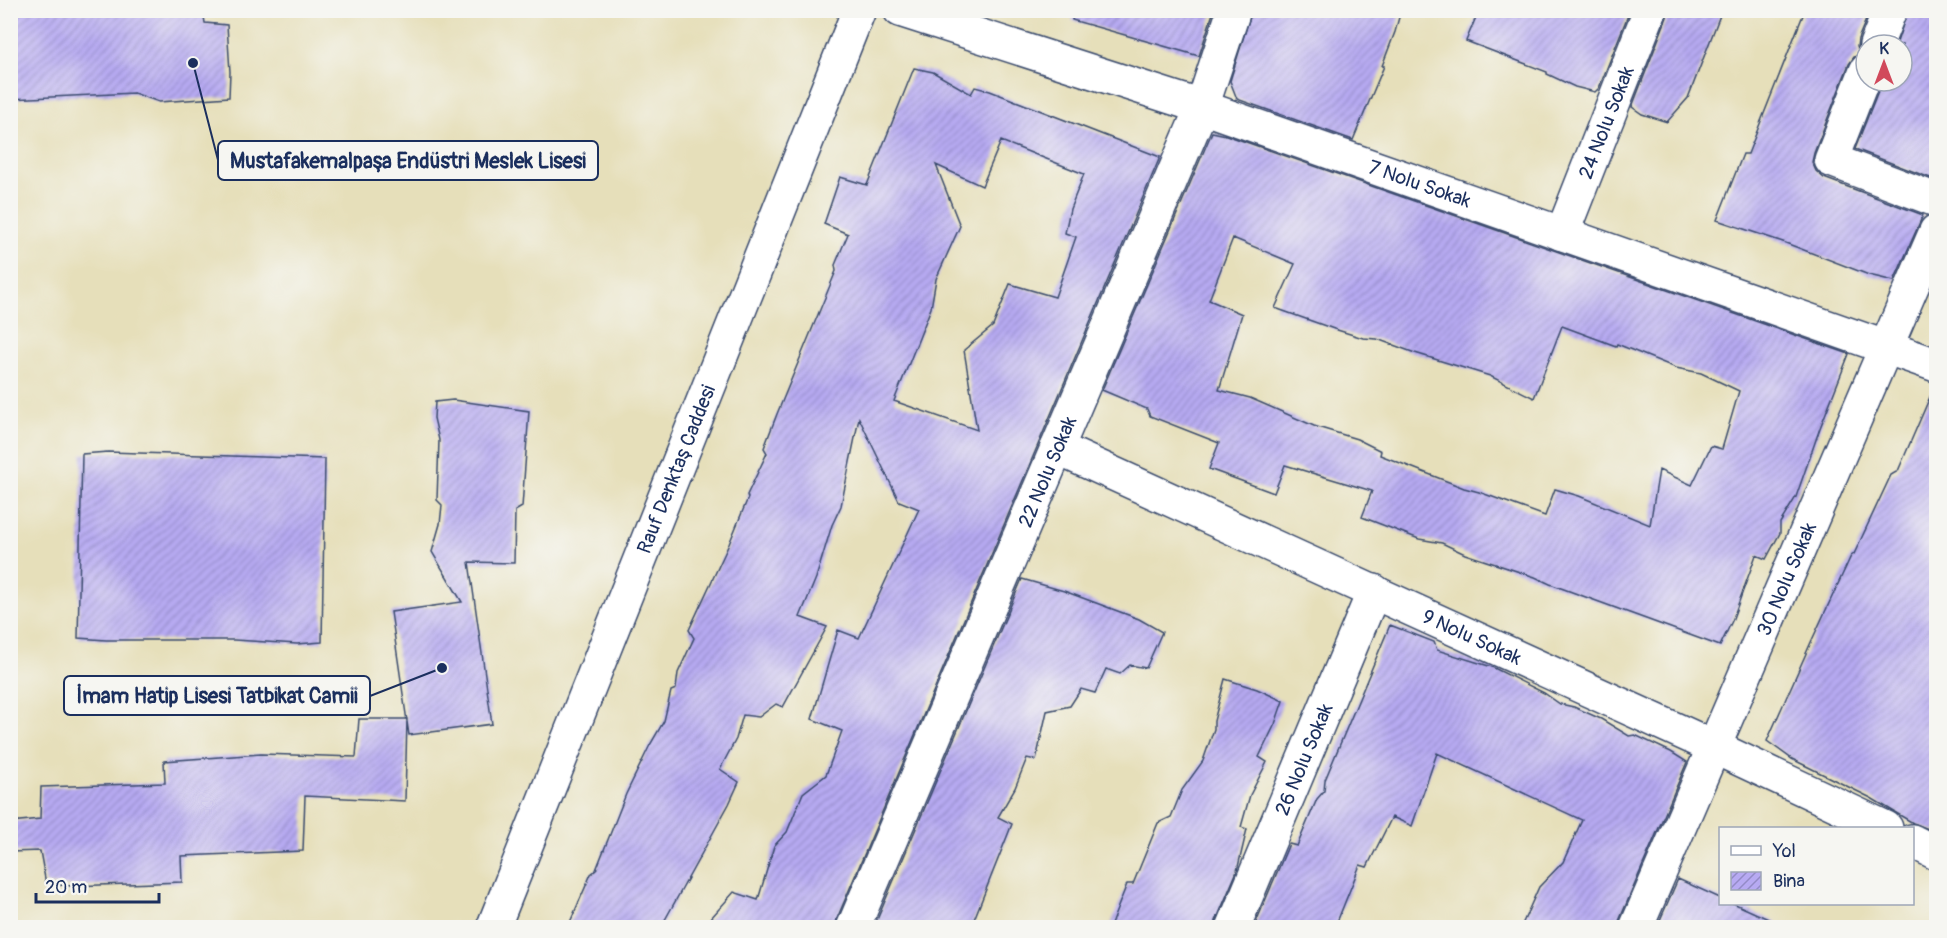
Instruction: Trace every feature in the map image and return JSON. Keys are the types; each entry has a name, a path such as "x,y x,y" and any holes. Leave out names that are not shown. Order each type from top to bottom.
{"street":[{"name":"Rauf Denktaş Caddesi","path":"493,927 859,10"},
{"name":"7 Nolu Sokak","path":"900,10 1202,107 1936,365"},
{"name":"22 Nolu Sokak","path":"854,927 1202,107 1234,10"},
{"name":"24 Nolu Sokak","path":"1562,234 1650,10"},
{"path":"1881,33 1890,10"},
{"path":"1857,93 1831,160 1936,200"},
{"name":"30 Nolu Sokak","path":"1636,927 1936,231"},
{"name":"9 Nolu Sokak","path":"1057,448 1374,591 1884,827"},
{"name":"26 Nolu Sokak","path":"1233,927 1374,591"},
{"path":"1914,842 1936,853"}],"building":[{"path":"10,10 203,10 205,23 227,25 229,97 159,102 134,93 10,99"},
{"path":"1073,10 1214,10 1199,56 1072,20"},
{"path":"1252,10 1401,10 1382,66 1384,66 1353,140 1237,99 1230,81"},
{"path":"1479,10 1630,10 1599,88 1595,92 1575,87 1547,72 1466,41"},
{"path":"1668,10 1722,10 1688,98 1667,122 1642,114 1632,107"},
{"path":"1805,10 1858,10 1868,15 1860,33 1854,33 1854,57 1849,64 1812,162 1816,171 1824,178 1923,215 1894,281 1869,275 1717,220 1743,154 1748,154"},
{"path":"1908,10 1936,10 1936,164 1933,179 1855,149 1877,93 1914,93 1914,33 1900,33"},
{"path":"914,68 933,72 971,94 975,87 990,91 1160,157 835,927 703,927 734,892 758,900 774,846 787,832 803,793 826,775 842,731 812,719 838,630 859,638 919,509 899,501 859,418 841,506 832,525 816,578 800,617 827,627 783,707 776,704 759,717 743,715 736,739 720,769 739,782 661,927 568,927 591,874 596,870 626,794 664,721 671,691 676,689 678,673 694,638 689,630 729,544 748,498 747,495 767,453 764,448 836,271 835,265 848,234 824,224 840,177 867,185","holes":["1001,141 1084,174 1070,209 1065,233 1076,237 1055,297 1010,284 993,326 964,350 977,430 894,401 931,308 936,279 960,226 936,165 982,186"]},
{"path":"1212,132 1849,354 1796,497 1780,523 1780,533 1766,559 1756,555 1732,621 1720,646 1535,577 1465,554 1442,543 1419,539 1362,517 1372,491 1285,465 1274,493 1209,469 1219,443 1150,416 1147,409 1102,390","holes":["1233,238 1295,264 1275,308 1334,329 1363,338 1377,339 1490,376 1534,398 1562,326 1616,346 1617,344 1676,368 1701,373 1739,391 1722,449 1711,446 1692,485 1659,470 1650,525 1579,496 1555,489 1545,516 1464,488 1380,455 1381,451 1357,439 1314,426 1250,398 1219,390 1242,314 1209,300"]},
{"path":"1936,383 1936,832 1913,823 1871,798 1792,759 1767,741 1851,556 1854,554 1891,475 1898,471"},
{"path":"453,400 529,411 522,507 515,511 514,563 469,562 492,724 409,735 391,612 462,602 432,552 440,524 442,505 437,500 439,440 434,418 435,402"},
{"path":"108,452 325,459 322,642 297,644 234,640 78,638 82,454"},
{"path":"1022,579 1064,591 1139,619 1162,632 1146,668 1130,665 1120,674 1106,669 1095,693 1081,689 1070,706 1047,711 1036,760 1027,758 1015,788 998,817 1012,824 971,927 874,927"},
{"path":"1390,625 1434,642 1437,650 1492,667 1544,693 1560,704 1574,707 1601,719 1629,736 1635,735 1687,762 1618,927 1521,927 1539,887 1563,862 1582,820 1437,753 1412,826 1392,817 1367,867 1360,865 1335,927 1254,927 1289,844 1297,846 1317,799 1324,791 1325,780"},
{"path":"1225,679 1257,689 1283,701 1259,757 1267,762 1250,795 1241,827 1247,829 1237,871 1215,927 1110,927 1127,884 1133,884 1158,823 1171,817 1182,790 1203,761 1214,729"},
{"path":"359,719 407,719 405,801 305,796 303,851 181,856 182,882 72,886 46,884 40,851 10,852 10,822 40,819 41,787 165,783 164,761 261,754 356,757"},
{"path":"1678,879 1719,898 1719,905 1737,905 1786,927 1657,927"}],"place":[{"name":"Mustafakemalpaşa Endüstri Meslek Lisesi","path":"193,63"},
{"name":"İmam Hatip Lisesi Tatbikat Camii","path":"442,668"}]}
